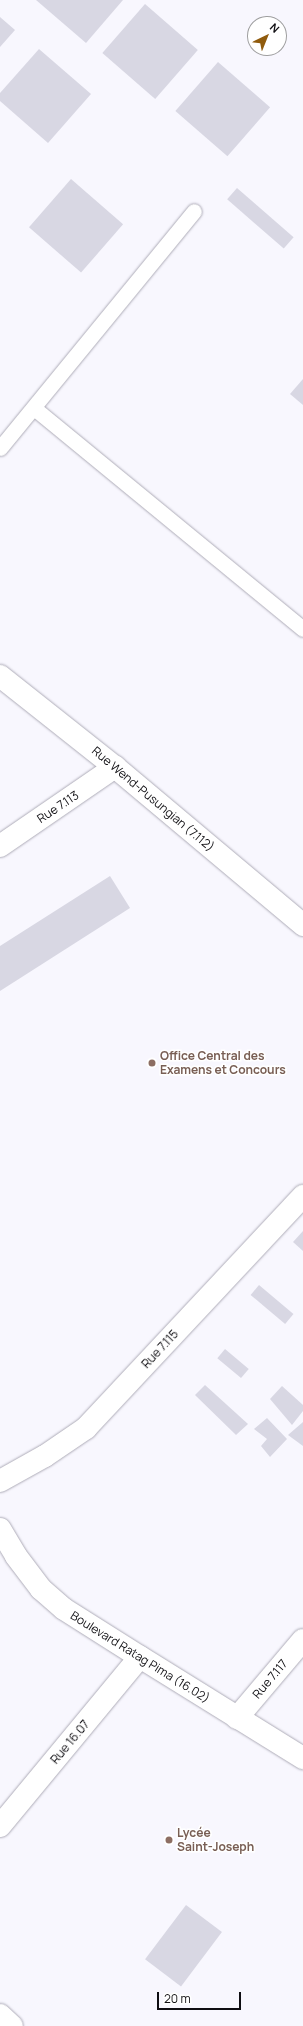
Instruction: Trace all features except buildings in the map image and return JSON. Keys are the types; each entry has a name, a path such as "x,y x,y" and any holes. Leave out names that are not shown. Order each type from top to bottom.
{"street":[{"name":"Rue Wend-Pusungian (7.112)","path":"0,676 115,767 303,925"},
{"name":"Rue 7.113","path":"0,846 115,767"},
{"name":"Rue 7.115","path":"0,1481 45,1456 86,1428 303,1196"},
{"name":"Boulevard Ratag Pima (16.02)","path":"0,1530 16,1556 41,1589 64,1608 140,1658 303,1758"},
{"name":"Rue 7.117","path":"238,1718 303,1640"},
{"name":"Rue 16.07","path":"0,1826 140,1658"},
{"path":"0,2015 12,2026"}],"lane":[{"path":"0,448 194,211"},
{"path":"34,408 303,629"}],"place":[{"name":"Office Central des Examens et Concours","path":"152,1063"},
{"name":"Lycée Saint-Joseph","path":"169,1840"}]}
